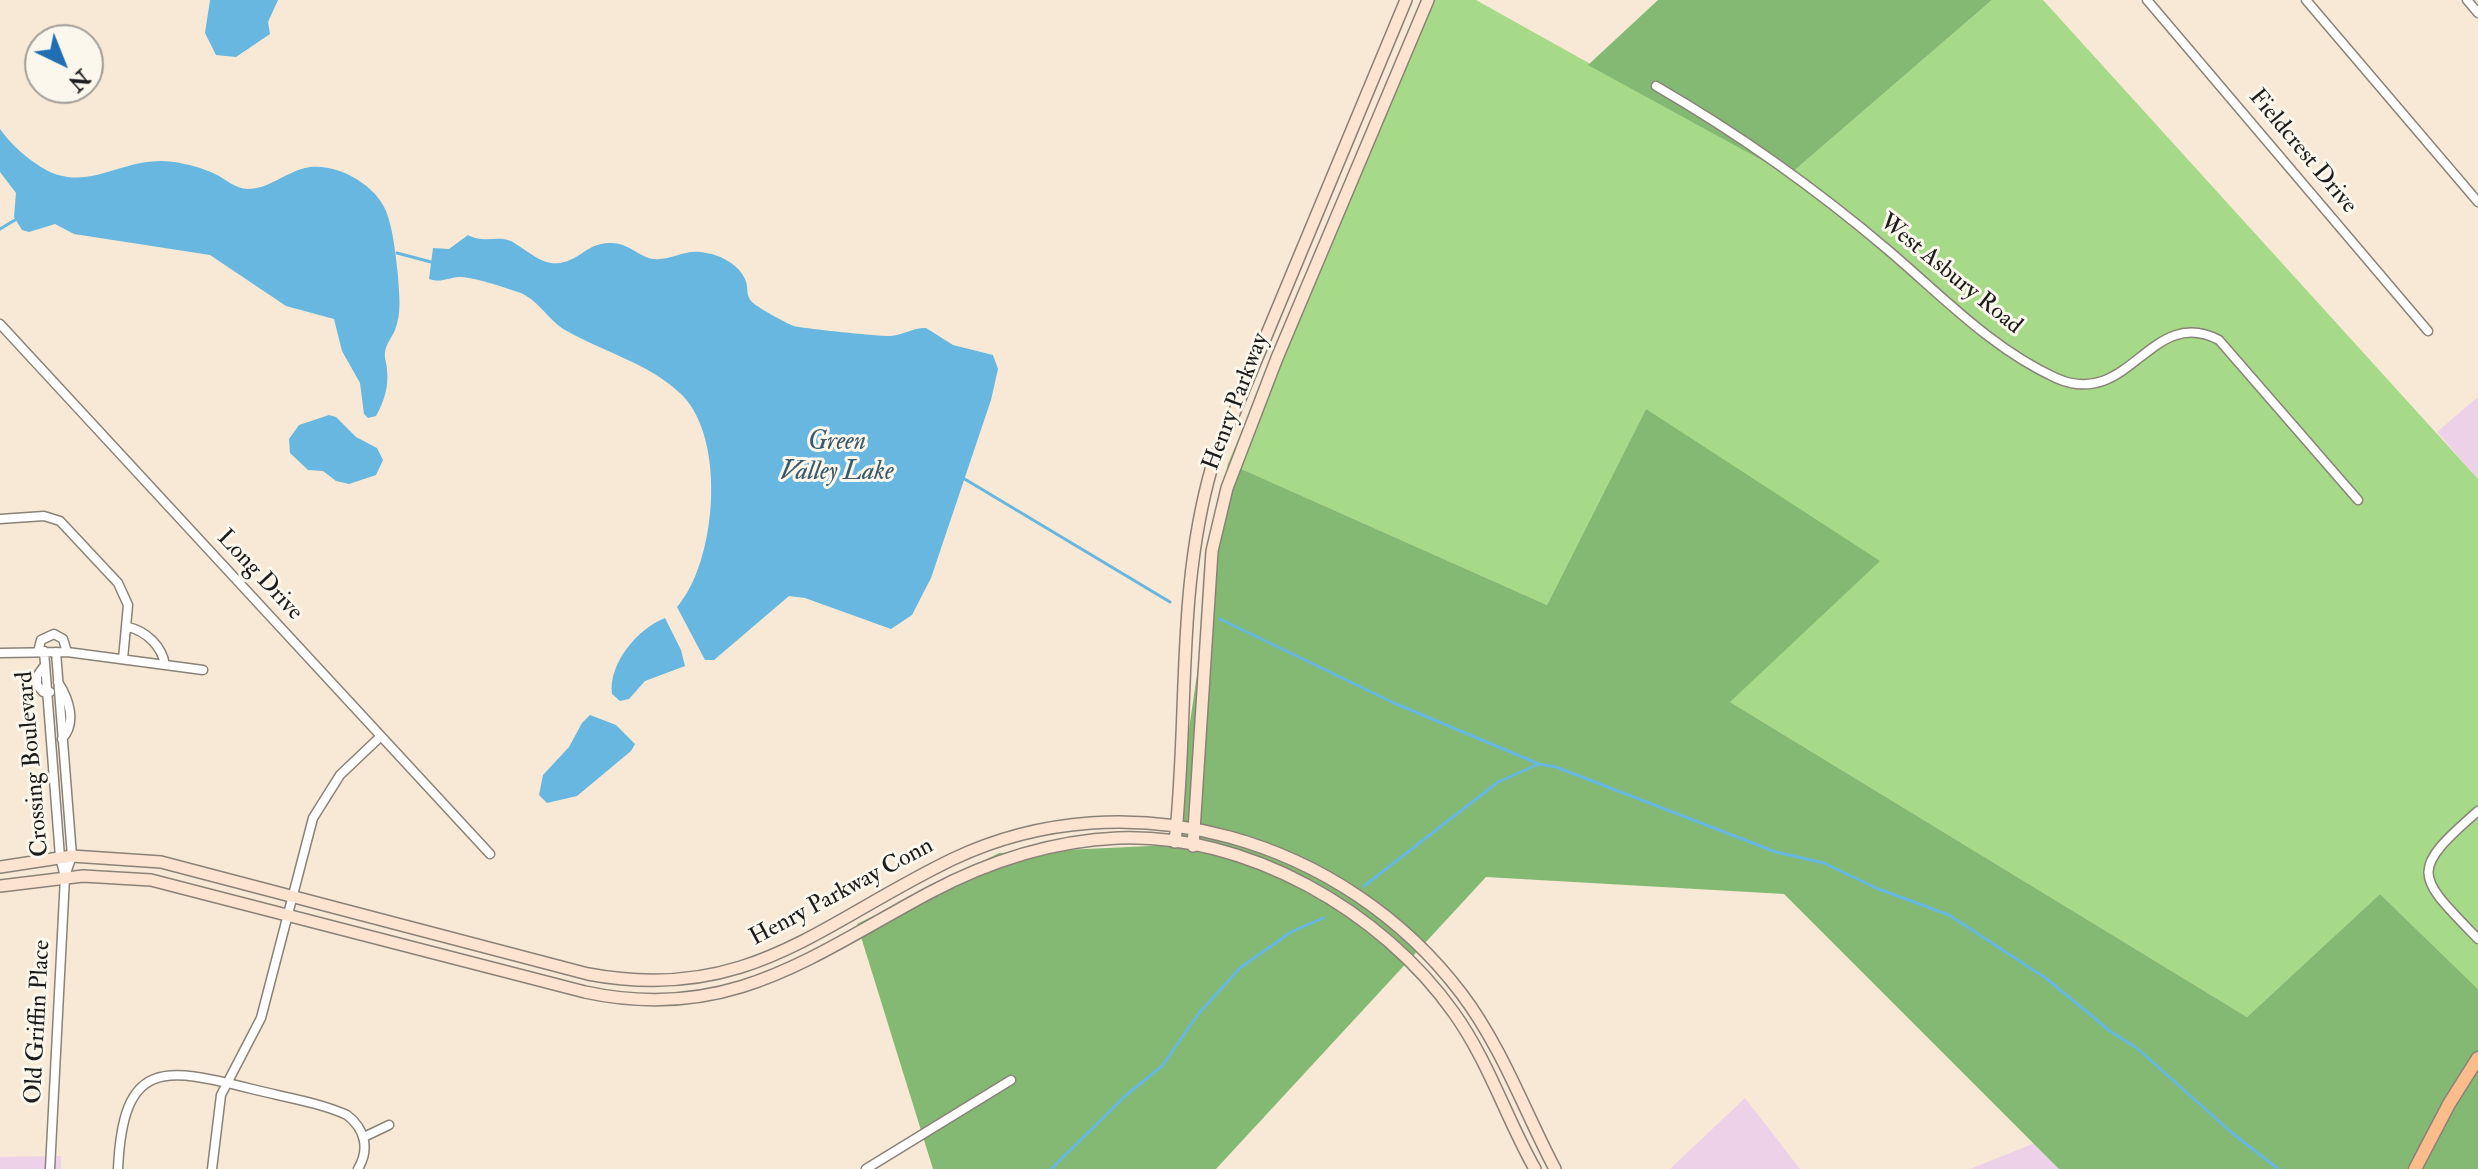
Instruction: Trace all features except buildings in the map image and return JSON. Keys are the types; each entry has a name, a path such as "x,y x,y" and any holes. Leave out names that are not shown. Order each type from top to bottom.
{"main road":[{"path":"2415,1169 2449,1104 2478,1058"}],"street":[{"name":"Henry Parkway","path":"1175,842 1186,606 1191,555 1204,496 1248,379 1406,0"},
{"name":"Henry Parkway","path":"1193,846 1197,828 1212,551 1227,488 1277,358 1428,0"},
{"name":"Fieldcrest Drive","path":"2147,0 2428,331"},
{"path":"2306,0 2478,202"},
{"path":"2467,0 2478,13"},
{"name":"West Asbury Road","path":"1656,86 1782,165 1888,250 1973,324 2057,378 2083,386 2102,384 2152,348 2182,332 2206,333 2219,340 2358,500"},
{"name":"Long Drive","path":"0,324 490,854"},
{"path":"0,519 44,516 60,521 124,591 128,627 123,659"},
{"path":"128,627 144,633 161,651 165,665"},
{"name":"Crossing Boulevard","path":"66,857 54,790 48,692 41,690 37,680 45,665 41,640 54,634 63,639 67,652"},
{"name":"Crossing Boulevard","path":"56,652 58,686 68,697 64,711 70,729 63,739 65,877"},
{"name":"Crossing Boulevard","path":"0,653 67,652 203,670"},
{"path":"48,692 58,686"},
{"path":"49,714 64,711"},
{"path":"212,1169 216,1116 226,1082 261,1018 287,912 319,806 340,775 380,737"},
{"path":"51,740 63,739"},
{"path":"54,790 66,790"},
{"path":"2478,811 2444,841 2430,858 2427,869 2438,896 2478,939"},
{"name":"Henry Parkway Conn","path":"0,867 66,857 161,862 588,974 639,982 679,981 739,970 773,958 932,871 991,844 1055,827 1091,823 1197,828 1263,847 1325,874 1374,906 1415,940 1475,1012 1555,1169"},
{"name":"Henry Parkway Conn","path":"0,886 65,877 151,880 287,912 585,992 626,999 670,1000 729,992 778,977 927,894 994,862 1033,851 1119,838 1175,842 1260,865 1332,900 1414,965 1472,1040 1535,1169"},
{"name":"Old Griffin Place","path":"50,1169 65,877"},
{"path":"118,1169 124,1114 142,1088 177,1073 226,1082 344,1114 357,1124 364,1137 365,1153 358,1169"},
{"path":"866,1169 1011,1080"},
{"path":"364,1137 389,1125"}],"shaded area":[{"path":"2478,397 2478,479 2437,432"},
{"path":"1745,1098 1800,1169 1670,1169"},
{"path":"2035,1143 2059,1169 1970,1169"},
{"path":"61,1156 61,1169 0,1169 0,1157"}],"green space":[{"path":"1426,0 1476,0 1789,175 1992,0 2043,0 2478,479 2478,989 2380,894 2247,1017 1730,702 1646,409 1547,605 1228,463"},
{"path":"1658,0 1992,0 1789,175 1588,65"},
{"path":"1646,409 1880,561 1730,702 2247,1017 2380,894 2478,989 2478,1169 2059,1169 1784,894 1486,877 1216,1169 933,1169 857,924 999,853 1172,845 1228,463 1547,605"}],"water":[{"path":"210,0 278,0 268,22 270,34 236,57 216,55 205,33"},
{"path":"0,129 16,148 35,163 53,173 70,177 87,177 155,161 200,168 243,189 263,186 298,170 316,167 340,171 363,183 373,191 386,211 395,252 399,297 397,323 385,352 387,388 376,416 368,418 364,414 360,383 342,351 334,319 286,306 210,255 74,234 55,224 29,232 22,230 14,217 16,193 0,172"},
{"name":"Green Valley Lake","path":"468,235 511,241 537,258 553,263 570,260 605,243 622,245 653,259 691,252 712,254 738,269 745,279 752,302 794,326 885,336 926,328 953,345 993,355 998,369 991,400 931,578 912,615 891,629 805,598 789,596 714,660 705,660 677,607 701,562 708,532 710,470 706,441 696,415 670,384 565,330 525,295 473,279 429,279 433,248 449,249"},
{"path":"329,415 336,417 356,437 377,448 383,460 376,475 349,484 336,481 323,471 308,470 290,453 289,439 299,425"},
{"path":"665,618 681,650 685,666 645,681 629,699 620,701 612,694 612,683 620,659 635,639"},
{"path":"590,715 616,725 635,744 631,751 577,796 547,803 539,795 543,775 569,747"}],"waterway":[{"path":"0,229 15,220"},
{"path":"397,253 431,262"},
{"path":"963,478 1170,602"},
{"path":"1220,619 1394,703 1539,764 1556,767 1776,852 1824,863 1876,888 1949,915 2047,979 2110,1031 2138,1049 2232,1133 2278,1169"},
{"path":"1364,886 1498,782 1539,764"},
{"path":"1051,1169 1124,1097 1162,1066 1199,1013 1240,968 1291,932 1323,918"}]}
